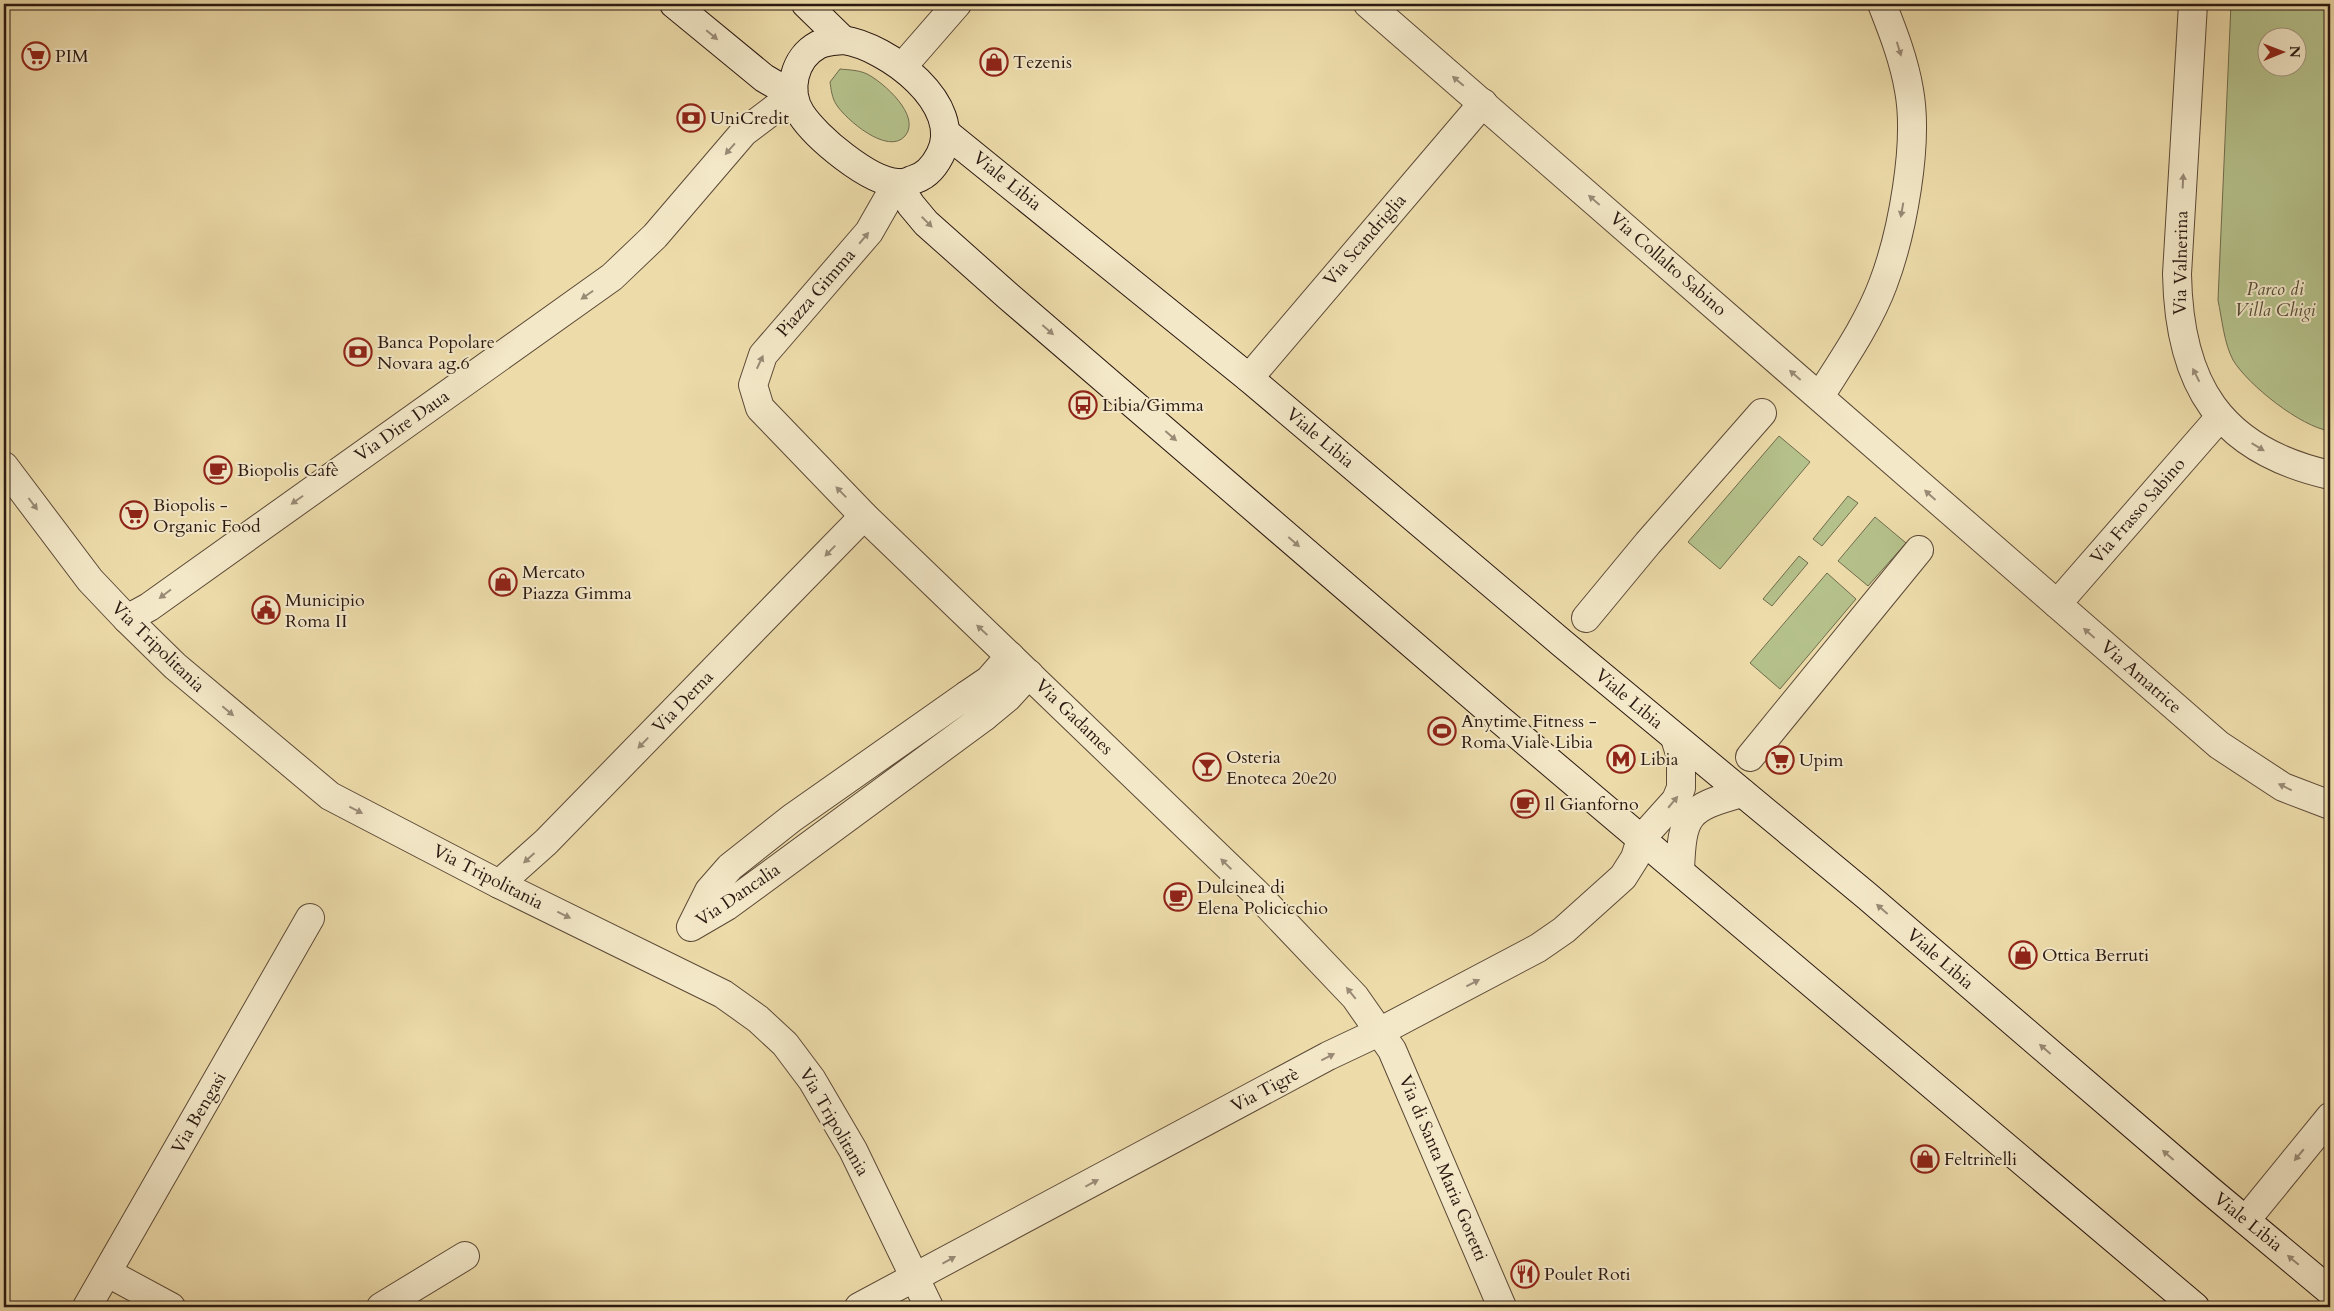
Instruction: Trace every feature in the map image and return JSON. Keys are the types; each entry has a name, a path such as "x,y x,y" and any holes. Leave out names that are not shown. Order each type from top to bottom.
{"street":[{"path":"674,4 764,78 793,94"},
{"path":"806,4 843,40"},
{"path":"903,66 957,4"},
{"name":"Via Collalto Sabino","path":"1368,4 1820,396 1966,527"},
{"path":"1820,396 1864,325 1883,286 1893,254 1902,212 1910,144 1911,107 1902,60 1882,4"},
{"name":"Via Valnerina","path":"2193,4 2177,274 2178,311 2185,348 2190,363 2220,418 2238,434 2282,460 2330,475"},
{"path":"843,40 866,45 903,66 930,99 946,133 945,143 934,165 915,180 897,183 866,171 832,146 801,115 793,94 797,66 808,52 828,42 843,40"},
{"name":"Via Dire Daua","path":"127,619 149,607 626,265 655,236 744,132 793,94"},
{"name":"Via Scandriglia","path":"1249,378 1483,103"},
{"name":"Viale Libia","path":"946,133 1249,378 1675,738 1867,896 2330,1291"},
{"path":"897,183 911,205 926,223 1008,296 2185,1304"},
{"name":"Piazza Gimma","path":"760,408 753,384 763,355 869,232 897,183"},
{"name":"Via Gadames","path":"760,408 864,516 1255,892 1344,984 1381,1032"},
{"path":"1586,618 1648,543 1762,412"},
{"name":"Via Frasso Sabino","path":"2056,604 2220,418"},
{"name":"Via Tripolitania","path":"4,466 90,580 127,619 175,666 330,796 499,884 723,994 758,1019 785,1044 812,1080 853,1150 929,1307"},
{"name":"Via Derna","path":"499,884 552,835 864,516"},
{"name":"Via Amatrice","path":"1966,527 2238,760 2283,787 2330,805"},
{"path":"1750,757 1919,550"},
{"name":"Via Dancalia","path":"1020,665 1007,698 984,717 727,906 691,927 709,891 730,867 792,818 967,695 989,680 1020,665"},
{"path":"967,695 984,717"},
{"path":"1641,839 1676,800 1681,788 1681,757 1675,738"},
{"path":"1680,871 1683,834 1692,814 1709,802 1742,793"},
{"name":"Via Tigrè","path":"859,1307 1320,1061 1381,1032 1538,948 1564,930 1623,877 1635,858 1641,839"},
{"name":"Via Bengasi","path":"87,1307 310,918"},
{"name":"Via di Santa Maria Goretti","path":"1381,1032 1408,1084 1502,1307"},
{"path":"2246,1220 2330,1117"},
{"path":"381,1307 465,1256"},
{"path":"108,1272 171,1307"}],"green space":[{"name":"Parco di Villa Chigi","path":"2231,4 2330,4 2330,431 2305,422 2276,403 2250,381 2233,360 2227,346 2218,300"},
{"path":"840,69 867,74 891,92 905,110 908,119 909,128 905,136 898,141 888,142 878,139 857,126 841,111 835,102 830,82"},
{"path":"1779,436 1810,462 1720,569 1688,542"},
{"path":"1848,496 1858,503 1822,546 1813,539"},
{"path":"1875,517 1906,543 1868,586 1838,561"},
{"path":"1799,556 1808,563 1772,606 1763,599"},
{"path":"1827,573 1856,599 1780,689 1750,663"}],"place":[{"name":"PIM","path":"36,56"},
{"name":"Tezenis","path":"994,62"},
{"name":"UniCredit","path":"691,118"},
{"name":"Banca Popolare Novara ag.6","path":"358,352"},
{"name":"Libia/Gimma","path":"1083,405"},
{"name":"Biopolis Cafè","path":"218,470"},
{"name":"Biopolis - Organic Food","path":"134,515"},
{"name":"Mercato Piazza Gimma","path":"503,582"},
{"name":"Municipio Roma II","path":"266,610"},
{"name":"Anytime Fitness - Roma Viale Libia","path":"1442,731"},
{"name":"Libia","path":"1621,759"},
{"name":"Upim","path":"1780,760"},
{"name":"Osteria Enoteca 20e20","path":"1207,767"},
{"name":"Il Gianforno","path":"1525,804"},
{"name":"Dulcinea di Elena Policicchio","path":"1178,897"},
{"name":"Ottica Berruti","path":"2023,955"},
{"name":"Feltrinelli","path":"1925,1159"},
{"name":"Poulet Roti","path":"1525,1274"}]}
